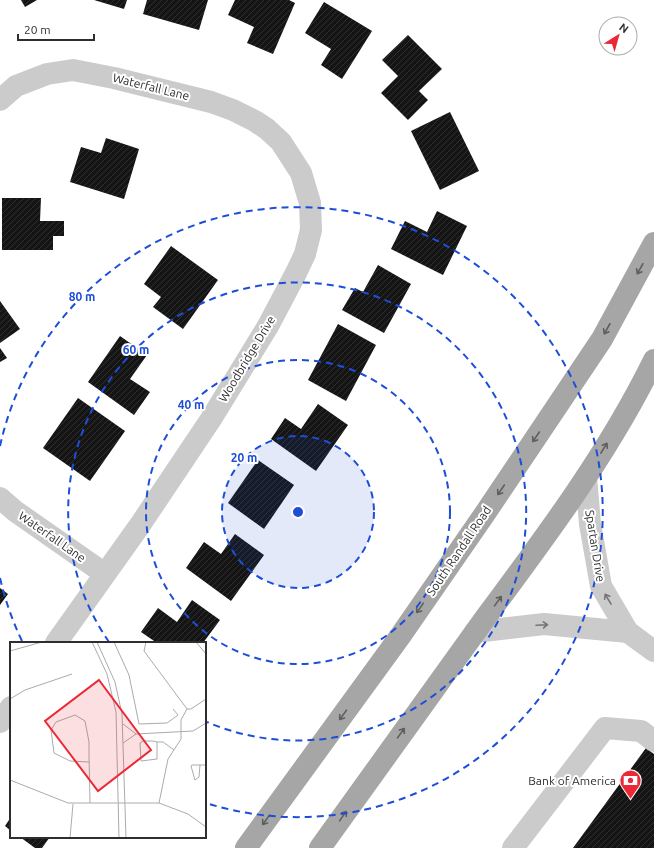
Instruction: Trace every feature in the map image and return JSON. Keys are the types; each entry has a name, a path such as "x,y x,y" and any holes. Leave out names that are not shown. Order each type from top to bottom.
{"main road":[{"name":"South Randall Road","path":"246,848 401,635 486,512 602,339 654,243"},
{"path":"320,848 586,477 636,397 654,360"}],"street":[{"name":"Waterfall Lane","path":"0,100 16,86 47,74 73,70 100,75 211,102 233,110 267,129 281,142 292,157"},
{"name":"Woodbridge Drive","path":"57,642 140,525 211,419 268,326 296,273 309,240 311,230 311,211 309,196 301,172 292,157"},
{"name":"Spartan Drive","path":"586,477 590,524 601,586 628,632 654,651"},
{"name":"Waterfall Lane","path":"0,498 15,511 104,574"},
{"path":"475,632 544,624 628,632"},
{"path":"0,722 10,708"},
{"path":"513,848 605,728 641,731 654,741"}],"building":[{"path":"21,0 37,0 25,7"},
{"path":"94,0 127,0 124,9"},
{"path":"147,0 208,0 199,30 143,14"},
{"path":"235,0 289,0 295,3 273,54 247,43 254,27 228,15"},
{"path":"324,2 372,31 342,79 321,65 331,49 305,33"},
{"path":"408,35 442,69 419,91 428,100 408,120 381,93 398,76 382,60"},
{"path":"450,112 479,171 440,190 411,131"},
{"path":"106,138 139,149 124,199 70,182 81,147 101,153"},
{"path":"2,198 41,198 40,221 64,221 64,236 53,236 53,250 2,250"},
{"path":"437,211 467,226 443,275 391,249 405,221 427,232"},
{"path":"171,246 218,280 183,329 153,307 161,297 144,284"},
{"path":"378,265 411,284 384,333 342,310 355,288 363,292"},
{"path":"0,301 20,329 0,343"},
{"path":"338,324 376,345 346,401 308,380"},
{"path":"120,336 147,355 130,379 150,392 134,415 88,382"},
{"path":"0,348 7,358 0,362"},
{"path":"78,398 125,431 90,481 43,448"},
{"path":"318,404 348,425 316,471 271,439 285,418 301,429"},
{"path":"258,460 294,485 264,529 228,503"},
{"path":"235,534 264,555 231,601 186,568 204,542 221,554"},
{"path":"0,588 8,594 0,605"},
{"path":"192,600 220,620 204,642 156,642 141,632 158,608 177,622"},
{"name":"Bank of America","path":"646,748 654,754 654,848 573,848"},
{"path":"10,818 10,830 5,826"},
{"path":"21,838 49,838 42,848 35,848"}],"place":[{"name":"Bank of America","path":"631,800"}]}
